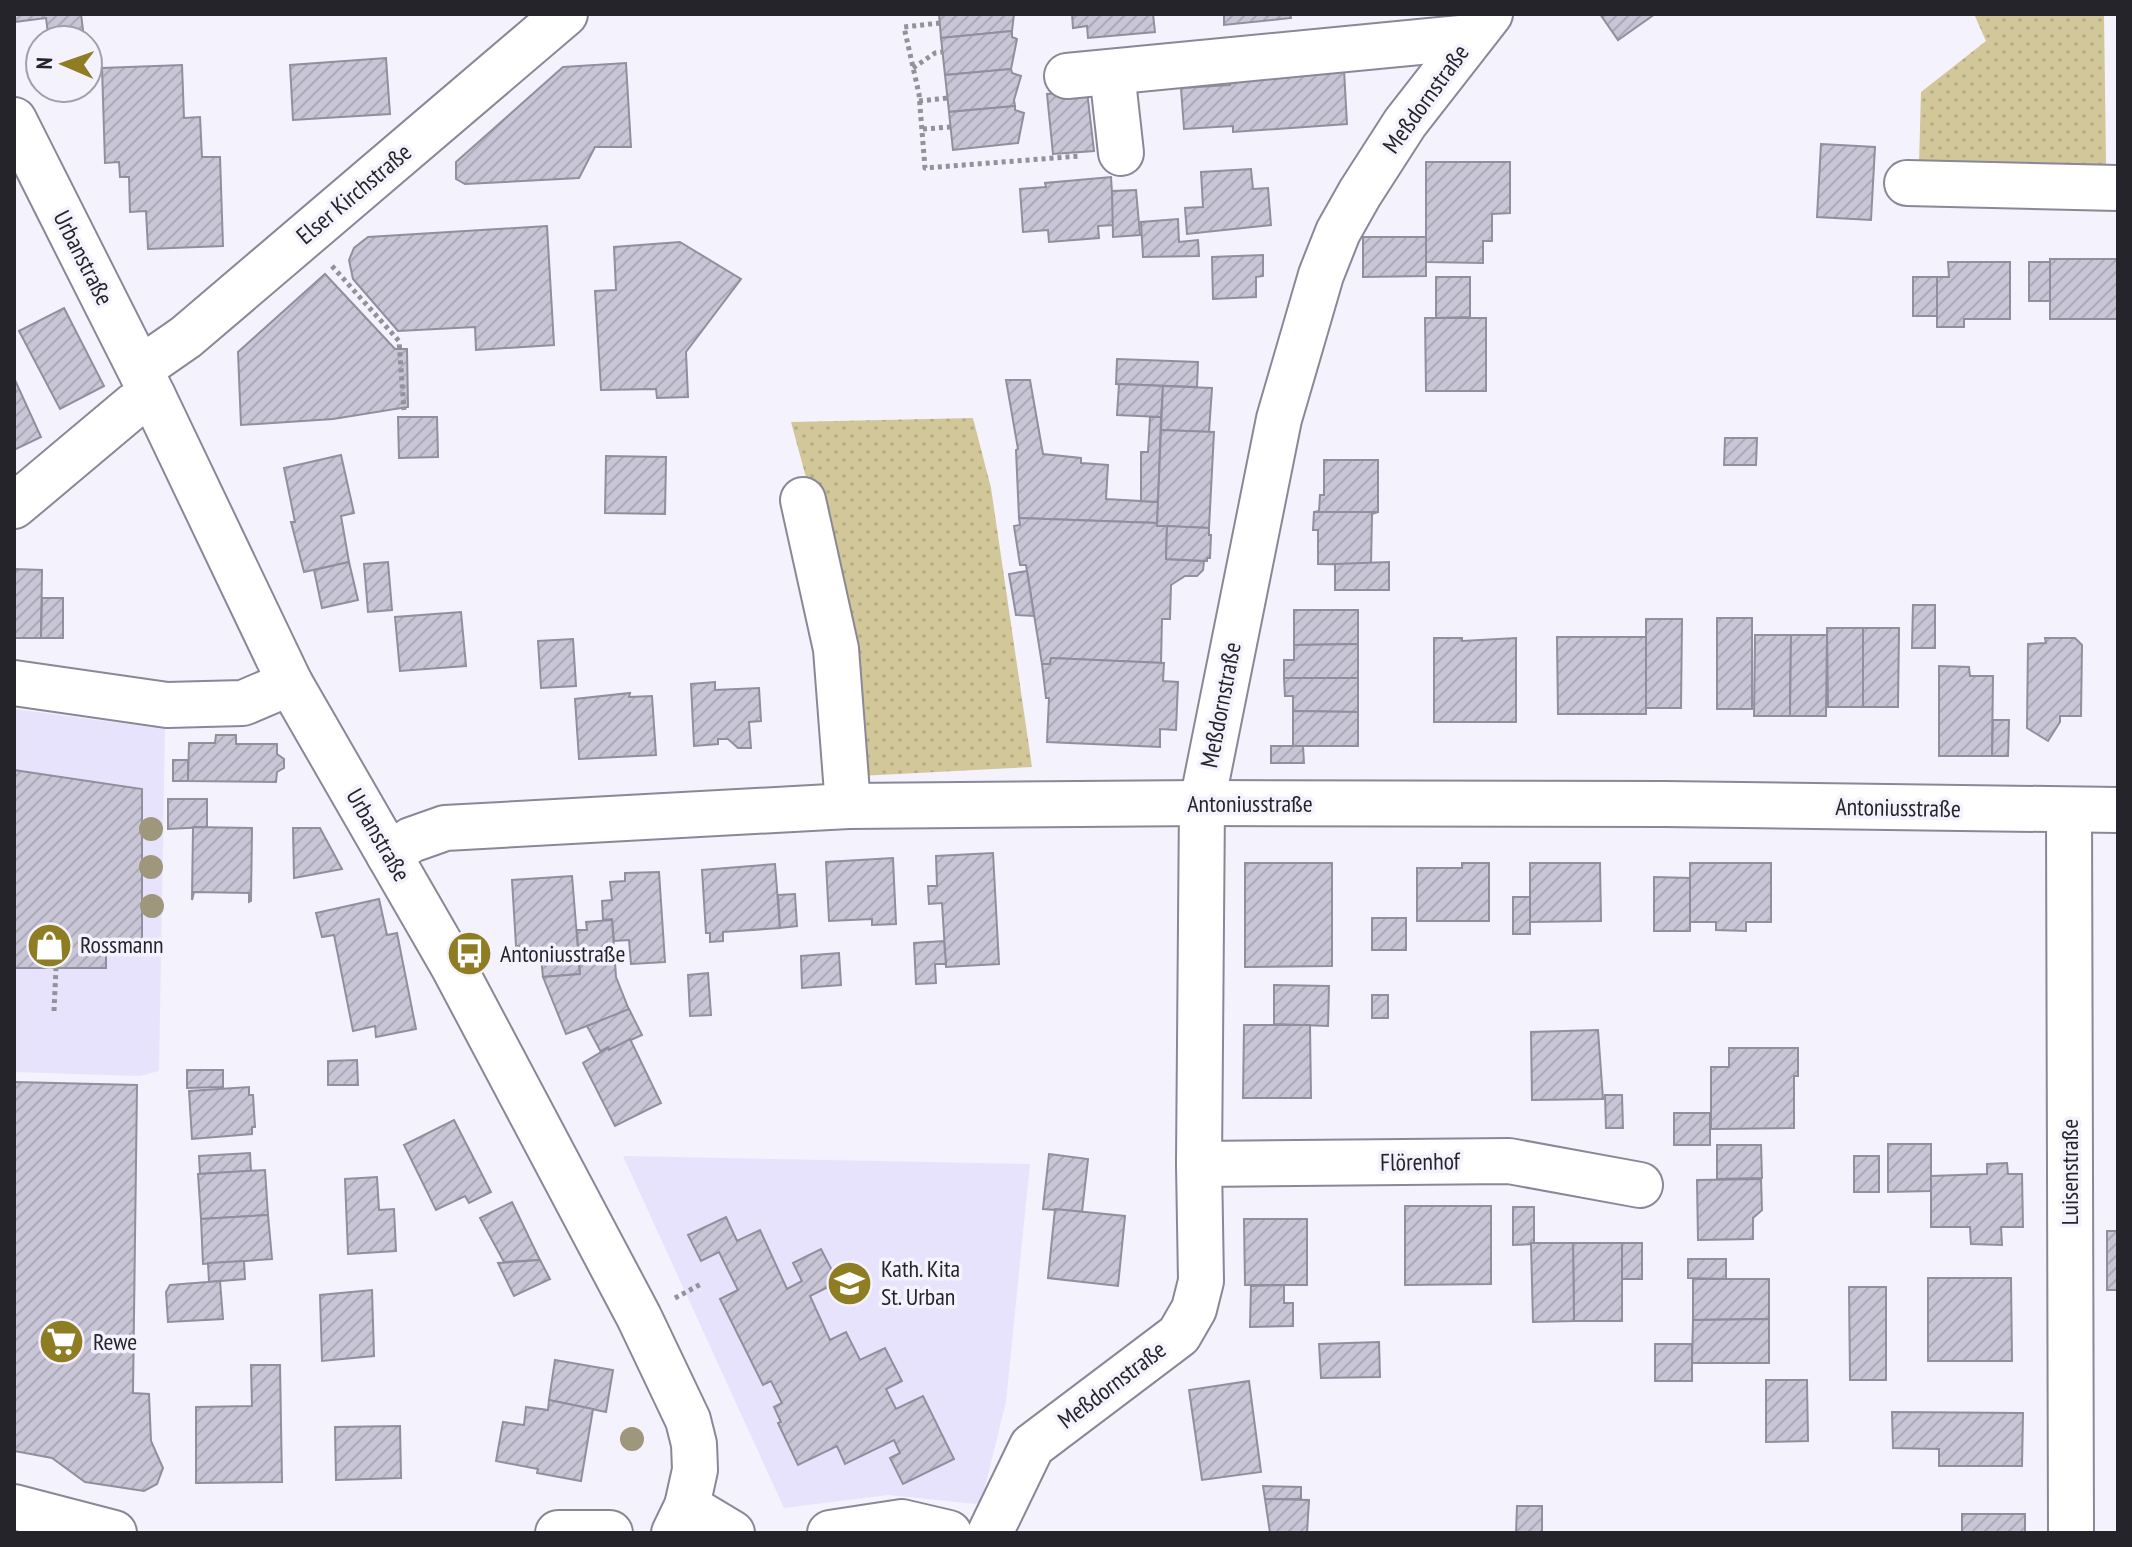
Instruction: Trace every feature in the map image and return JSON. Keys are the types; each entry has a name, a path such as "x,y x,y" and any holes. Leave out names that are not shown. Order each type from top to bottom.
{"street":[{"name":"Elser Kirchstraße","path":"14,506 133,406 146,382 186,337 565,14"},
{"name":"Meßdornstraße","path":"1067,76 1481,25"},
{"name":"Meßdornstraße","path":"990,1533 1032,1446 1179,1335 1194,1309 1201,1281 1202,803 1279,419 1321,275 1338,232 1405,123 1481,25"},
{"path":"1112,72 1121,153"},
{"name":"Urbanstraße","path":"14,120 146,382 290,683 453,966 639,1317 688,1420 694,1444 695,1470 680,1520 732,1533"},
{"path":"1907,183 2118,188"},
{"path":"803,500 836,649 848,806"},
{"path":"14,683 167,705 243,703 290,683"},
{"name":"Antoniusstraße","path":"389,855 411,840 445,828 848,806 1665,804 2118,810"},
{"name":"Luisenstraße","path":"2069,810 2071,1533"},
{"name":"Flörenhof","path":"1199,1164 1509,1161 1640,1185"},
{"path":"14,1507 114,1533"},
{"path":"830,1533 902,1522 949,1533"},
{"path":"558,1533 610,1533"}],"path":[{"path":"940,23 904,27 919,101 925,168 1121,153"},
{"path":"913,68 935,53 943,52"},
{"path":"919,101 948,98"},
{"path":"923,129 951,127"},
{"path":"305,236 399,341 404,410"},
{"path":"54,1011 56,968"}],"shaded area":[{"path":"1974,14 2104,14 2106,165 1919,164 1921,92 1986,41"},
{"path":"973,418 991,488 1032,767 859,776 810,492 791,422"},
{"path":"14,709 165,729 159,1071 140,1076 14,1072"},
{"name":"Kath. Kita St. Urban","path":"623,1156 1030,1164 1006,1402 982,1499 976,1504 888,1495 784,1508"}],"building":[{"path":"14,14 81,14 82,24 47,24 46,18 14,22"},
{"path":"939,14 1014,14 1012,31 941,38"},
{"path":"1072,14 1153,14 1155,32 1088,38 1087,26 1073,28"},
{"path":"1224,14 1290,14 1291,18 1224,25"},
{"path":"1600,14 1655,14 1618,40"},
{"path":"1012,31 1012,37 1017,39 1011,69 945,75 941,38"},
{"path":"386,58 390,114 293,120 290,65"},
{"path":"626,63 631,147 595,147 579,178 465,184 456,179 456,162 563,67"},
{"path":"182,65 184,118 200,117 202,157 220,157 223,246 148,249 146,211 130,212 129,177 120,177 119,162 105,163 104,68"},
{"path":"1011,69 1012,73 1021,76 1015,106 949,112 945,75"},
{"path":"1344,70 1347,124 1233,132 1233,126 1184,129 1181,88 1230,85 1230,79"},
{"path":"1087,91 1094,151 1053,154 1047,94"},
{"path":"1015,106 1015,110 1024,113 1018,143 953,150 949,112"},
{"path":"1821,144 1875,147 1871,220 1817,217"},
{"path":"1426,162 1510,162 1510,213 1492,214 1492,241 1483,241 1483,263 1426,262"},
{"path":"1251,169 1253,189 1268,188 1271,225 1187,234 1185,208 1203,207 1201,172"},
{"path":"1111,177 1114,225 1098,226 1099,238 1049,242 1048,230 1023,232 1020,189 1046,187 1045,183"},
{"path":"1136,190 1140,235 1113,237 1112,191"},
{"path":"1178,219 1179,242 1198,240 1199,256 1143,257 1141,222"},
{"path":"547,226 554,345 476,350 475,327 398,331 353,279 349,260 354,248 368,237"},
{"path":"1363,237 1426,237 1426,276 1363,277"},
{"path":"680,242 741,279 686,352 688,397 657,398 656,389 601,390 595,291 616,290 614,247"},
{"path":"1263,255 1263,276 1256,277 1256,297 1213,299 1212,257"},
{"path":"2050,259 2118,259 2118,319 2050,319"},
{"path":"1948,262 2010,262 2010,319 1964,319 1964,327 1937,327 1937,277 1949,277"},
{"path":"2029,262 2050,262 2050,301 2029,301"},
{"path":"325,274 395,349 407,349 408,407 333,419 241,425 238,352"},
{"path":"1436,277 1470,277 1470,317 1436,318"},
{"path":"1913,277 1937,277 1937,316 1913,316"},
{"path":"64,308 104,386 60,409 19,331"},
{"path":"1425,318 1486,318 1486,391 1426,391"},
{"path":"1117,359 1198,362 1197,387 1116,384"},
{"path":"14,378 41,437 14,450"},
{"path":"1006,380 1030,380 1043,454 1081,458 1081,463 1108,465 1106,499 1158,502 1157,523 1019,518 1018,449"},
{"path":"1119,384 1163,386 1161,417 1117,415"},
{"path":"1163,386 1212,388 1209,432 1161,430"},
{"path":"398,417 437,417 438,457 399,458"},
{"path":"1150,417 1161,417 1158,502 1141,501 1141,452 1148,452"},
{"path":"1161,430 1214,432 1209,528 1157,526"},
{"path":"1725,438 1757,438 1756,465 1724,465"},
{"path":"341,455 354,513 341,516 349,562 304,572 291,522 295,522 284,468"},
{"path":"606,456 666,457 665,514 605,513"},
{"path":"1324,460 1378,460 1378,512 1314,512 1319,511 1320,495 1324,495"},
{"path":"1314,512 1378,512 1372,514 1371,565 1318,564 1318,530 1313,530"},
{"path":"1019,518 1157,523 1157,526 1167,526 1166,559 1204,561 1203,570 1197,576 1185,576 1171,585 1170,619 1162,619 1161,663 1051,658 1050,664 1042,664 1026,565 1020,565 1014,526 1020,525"},
{"path":"1167,526 1209,528 1210,558 1207,561 1166,559"},
{"path":"349,562 358,600 322,608 314,570"},
{"path":"388,562 392,610 368,612 364,564"},
{"path":"1389,562 1389,590 1335,590 1335,564"},
{"path":"14,569 42,570 41,638 14,638"},
{"path":"1027,571 1034,616 1016,615 1009,574"},
{"path":"42,598 63,598 63,638 41,638"},
{"path":"1913,605 1935,605 1935,648 1912,648"},
{"path":"1294,610 1358,610 1358,644 1294,645"},
{"path":"461,612 466,666 400,671 395,617"},
{"path":"1717,618 1752,618 1752,709 1717,709"},
{"path":"1646,619 1682,619 1681,708 1646,708"},
{"path":"1827,628 1863,628 1863,707 1828,707"},
{"path":"1863,628 1899,628 1898,707 1863,707"},
{"path":"1755,635 1791,635 1790,716 1754,716"},
{"path":"1791,635 1827,635 1826,716 1790,716"},
{"path":"1557,637 1646,637 1646,714 1558,714"},
{"path":"1434,638 1462,638 1462,641 1516,638 1516,722 1434,722"},
{"path":"2045,638 2075,638 2082,645 2081,716 2060,716 2060,722 2048,741 2027,728 2028,644 2046,643"},
{"path":"573,639 576,686 541,688 538,641"},
{"path":"1358,644 1358,678 1284,678 1284,660 1294,660 1294,645"},
{"path":"1051,658 1164,663 1163,681 1178,682 1176,730 1160,729 1160,747 1047,742 1049,698 1046,698 1042,664 1050,664"},
{"path":"1939,666 1969,667 1970,676 1993,676 1992,756 1939,756"},
{"path":"1284,678 1358,678 1358,712 1293,711 1293,696 1285,696"},
{"path":"715,682 715,690 759,688 761,721 749,722 751,748 738,748 728,739 718,739 718,744 694,746 691,684"},
{"path":"630,693 629,697 652,696 656,755 579,759 575,699"},
{"path":"1293,711 1358,712 1358,746 1293,746"},
{"path":"1993,720 2009,720 2008,756 1992,756"},
{"path":"216,735 236,735 236,744 277,744 277,754 284,759 284,768 277,772 276,782 188,781 189,743 215,743"},
{"path":"1271,746 1303,746 1304,763 1271,763"},
{"path":"173,760 188,760 188,781 173,781"},
{"path":"14,770 142,789 142,939 106,939 106,968 14,968"},
{"path":"168,799 207,799 207,827 168,829"},
{"path":"193,827 252,828 251,901 249,893 194,892 192,900"},
{"path":"293,828 320,828 342,869 294,878"},
{"path":"993,853 999,964 946,967 942,903 929,904 928,886 937,886 936,856"},
{"path":"893,858 896,924 872,925 872,919 829,921 826,862"},
{"path":"1245,863 1332,863 1332,966 1245,967"},
{"path":"1462,863 1489,863 1489,921 1417,921 1417,868 1462,868"},
{"path":"1530,863 1600,863 1601,921 1530,922"},
{"path":"1690,863 1771,863 1771,922 1746,922 1746,931 1716,930 1716,922 1690,922"},
{"path":"775,864 780,928 723,932 723,941 710,942 710,933 706,933 702,870"},
{"path":"659,872 665,962 631,964 629,940 614,941 612,919 603,920 602,901 612,900 610,882 625,881 625,873"},
{"path":"572,876 580,974 543,977 540,949 520,950 516,946 512,880"},
{"path":"1654,877 1690,878 1690,931 1654,931"},
{"path":"795,894 797,926 780,928 778,895"},
{"path":"1513,897 1530,897 1530,934 1513,934"},
{"path":"379,899 387,935 397,933 416,1029 376,1037 375,1026 353,1031 334,935 322,937 316,913"},
{"path":"1372,918 1406,918 1406,950 1372,950"},
{"path":"612,920 616,977 629,1010 566,1034 543,977 580,974 577,930 587,930 586,922"},
{"path":"944,941 946,964 935,964 936,983 916,984 914,943"},
{"path":"839,953 841,985 802,988 801,956"},
{"path":"708,973 711,1015 690,1016 688,975"},
{"path":"1274,985 1329,986 1328,1026 1274,1024"},
{"path":"1372,995 1388,995 1388,1018 1372,1018"},
{"path":"629,1009 642,1035 609,1050 608,1047 601,1051 602,1054 587,1026"},
{"path":"1244,1025 1310,1025 1311,1098 1243,1098"},
{"path":"1598,1030 1603,1099 1532,1100 1531,1032"},
{"path":"630,1039 661,1103 615,1126 583,1063"},
{"path":"1729,1048 1798,1048 1798,1076 1794,1076 1794,1128 1711,1129 1711,1067 1729,1067"},
{"path":"357,1060 358,1085 328,1085 328,1061"},
{"path":"187,1070 223,1070 223,1087 187,1088"},
{"path":"14,1082 137,1085 133,1393 149,1394 151,1441 163,1468 157,1484 144,1491 85,1482 52,1458 14,1451"},
{"path":"249,1087 249,1095 253,1095 255,1127 252,1127 252,1134 192,1139 189,1091"},
{"path":"1605,1095 1622,1095 1623,1128 1606,1128"},
{"path":"1674,1113 1710,1113 1710,1145 1674,1145"},
{"path":"454,1120 491,1192 469,1203 465,1196 436,1210 404,1145"},
{"path":"1888,1144 1931,1144 1931,1191 1888,1192"},
{"path":"1717,1145 1761,1145 1762,1178 1717,1179"},
{"path":"250,1153 251,1171 200,1174 199,1156"},
{"path":"1049,1154 1088,1159 1082,1212 1043,1209"},
{"path":"1854,1156 1879,1156 1879,1192 1854,1192"},
{"path":"2007,1163 2008,1174 2022,1174 2023,1227 2001,1227 2002,1245 1971,1244 1970,1227 1931,1227 1931,1176 1987,1174 1987,1164"},
{"path":"265,1170 268,1215 201,1219 198,1174"},
{"path":"377,1177 379,1210 394,1209 396,1251 348,1254 345,1179"},
{"path":"1761,1179 1762,1210 1753,1218 1753,1239 1698,1240 1697,1180"},
{"path":"512,1202 540,1260 504,1262 480,1218"},
{"path":"1405,1206 1491,1206 1491,1284 1405,1285"},
{"path":"1513,1207 1534,1207 1534,1244 1513,1245"},
{"path":"1055,1209 1125,1216 1118,1286 1048,1278"},
{"path":"268,1215 272,1259 203,1264 201,1219"},
{"path":"726,1217 737,1241 760,1230 787,1289 802,1281 793,1263 821,1249 838,1282 810,1296 830,1340 846,1332 860,1360 885,1348 902,1381 886,1389 896,1409 923,1396 954,1459 903,1484 890,1458 900,1453 894,1440 845,1464 837,1446 798,1465 778,1423 781,1422 774,1407 782,1403 771,1381 763,1385 720,1299 738,1290 719,1252 701,1261 688,1235"},
{"path":"1244,1219 1307,1219 1307,1285 1245,1285"},
{"path":"2107,1231 2118,1231 2118,1290 2107,1290"},
{"path":"1531,1243 1573,1243 1574,1321 1533,1322"},
{"path":"1573,1243 1622,1243 1622,1321 1574,1321"},
{"path":"1622,1243 1642,1243 1642,1279 1622,1279"},
{"path":"1688,1259 1726,1259 1726,1279 1688,1278"},
{"path":"540,1260 550,1279 514,1296 498,1263"},
{"path":"244,1261 245,1279 209,1282 208,1263"},
{"path":"1928,1278 2011,1278 2012,1361 1928,1361"},
{"path":"1693,1279 1769,1279 1769,1319 1693,1320"},
{"path":"220,1281 223,1319 168,1322 166,1292 170,1285"},
{"path":"1284,1285 1284,1303 1293,1303 1293,1326 1250,1327 1251,1286"},
{"path":"1849,1287 1886,1287 1886,1380 1850,1380"},
{"path":"372,1290 374,1356 322,1361 320,1295"},
{"path":"1769,1319 1769,1363 1692,1363 1693,1320"},
{"path":"1379,1342 1380,1377 1321,1378 1319,1344"},
{"path":"1655,1344 1692,1344 1692,1381 1655,1381"},
{"path":"555,1360 613,1370 606,1412 549,1400"},
{"path":"251,1365 280,1365 282,1482 196,1483 196,1407 252,1406"},
{"path":"1766,1380 1807,1380 1808,1441 1766,1442"},
{"path":"1249,1381 1261,1472 1202,1480 1189,1390"},
{"path":"549,1400 593,1409 581,1481 496,1461 503,1422 524,1425 526,1407 548,1410"},
{"path":"1892,1412 2023,1413 2022,1466 1939,1466 1939,1449 1893,1448"},
{"path":"400,1426 401,1478 336,1480 335,1427"},
{"path":"1263,1486 1301,1487 1301,1499 1265,1499"},
{"path":"1265,1499 1309,1500 1307,1533 1270,1533"},
{"path":"1517,1506 1542,1506 1542,1533 1516,1533"},
{"path":"1962,1514 2025,1514 2025,1533 1962,1533"}],"place":[{"name":"Rossmann","path":"49,945"},
{"name":"Antoniusstraße","path":"469,954"},
{"name":"Kath. Kita St. Urban","path":"850,1283"},
{"name":"Rewe","path":"62,1342"}]}
